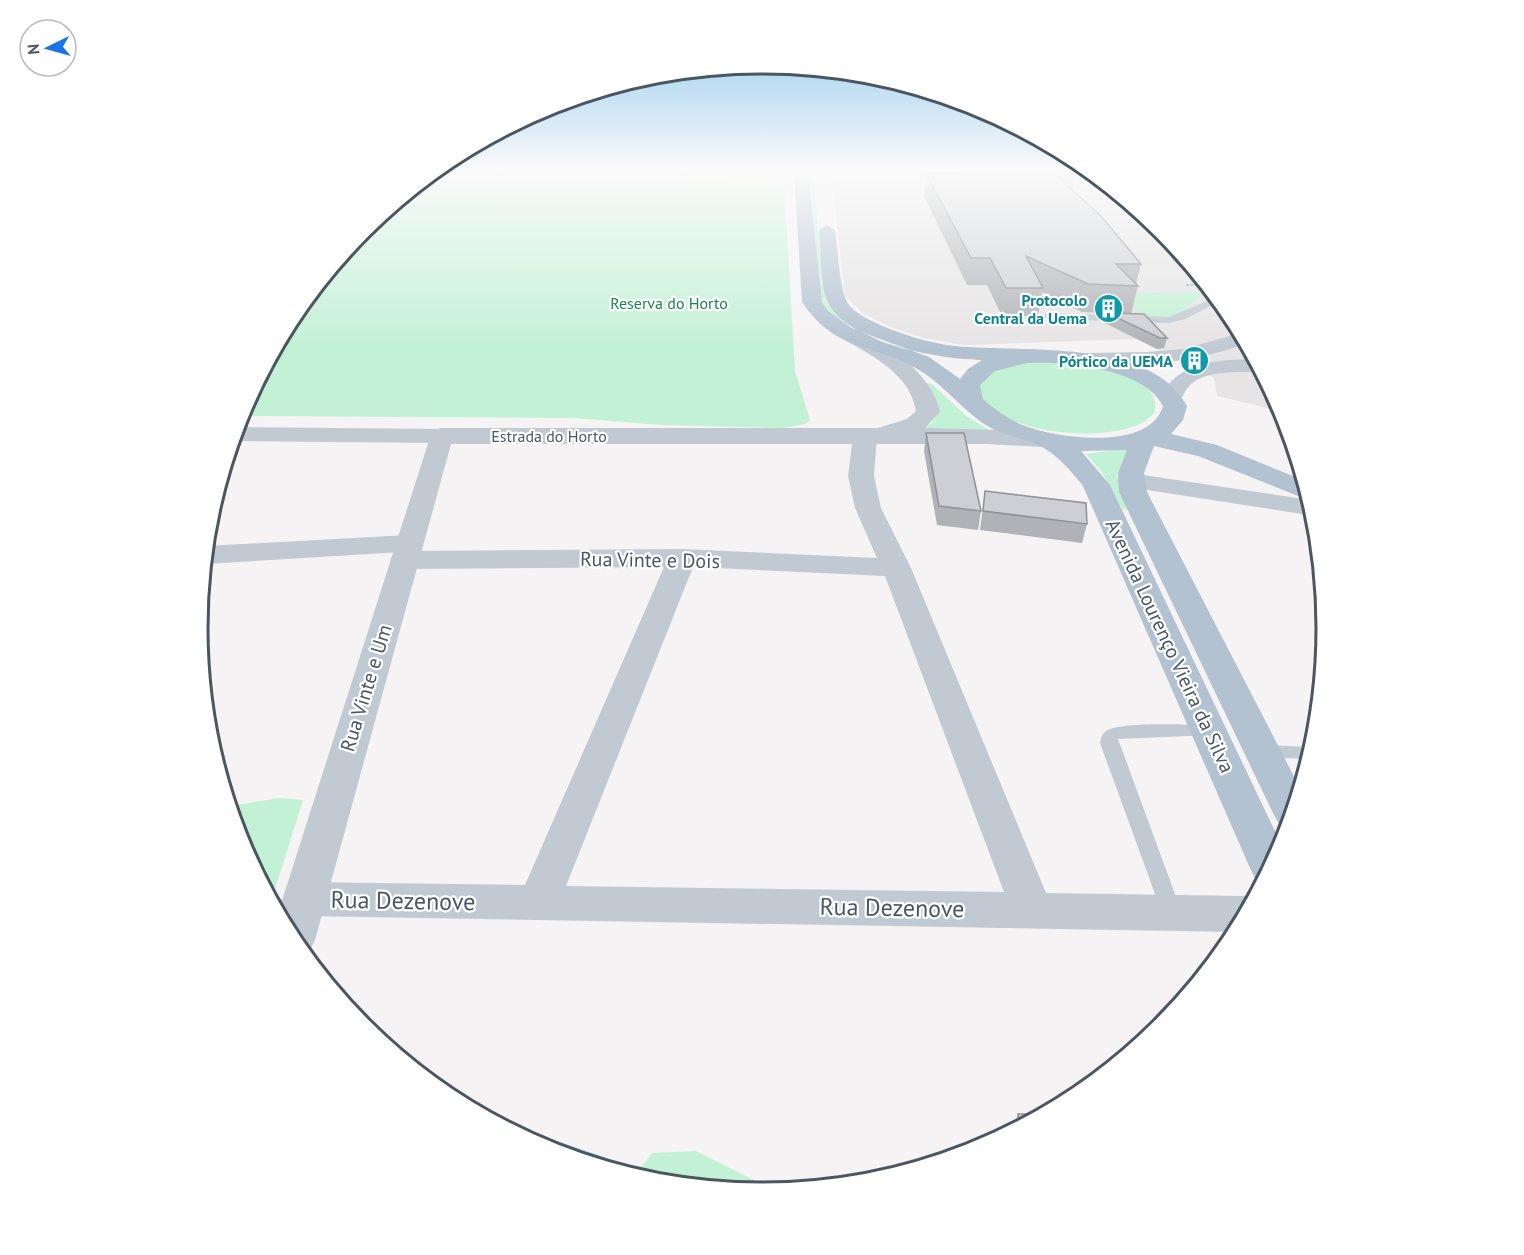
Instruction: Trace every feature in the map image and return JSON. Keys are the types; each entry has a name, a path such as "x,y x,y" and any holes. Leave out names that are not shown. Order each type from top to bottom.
{"main road":[{"path":"806,231 812,302 826,320 845,332 924,364 950,381 972,404 996,423 1046,440 1094,445 1144,438 1197,446 1298,488"},
{"path":"827,231 836,300 840,309 851,318 930,348 1087,359 1137,373 1163,390 1172,404 1215,435 1293,471"},
{"path":"972,404 968,384 977,372 1003,360 1031,356"},
{"path":"1130,481 1144,438 1171,420 1172,404"},
{"name":"Avenida Lourenço Vieira da Silva","path":"1046,440 1065,450 1080,463 1096,485 1266,857"},
{"name":"Avenida Lourenço Vieira da Silva","path":"1130,481 1142,513 1288,803"}],"street":[{"name":"Estrada do Horto","path":"845,332 904,368 915,381 928,406 925,418 916,424 865,436"},
{"path":"1087,359 1143,360 1191,355 1237,342"},
{"path":"1172,404 1173,386 1179,380 1197,372 1250,366"},
{"name":"Estrada do Horto","path":"243,434 987,436 1046,440"},
{"name":"Rua Vinte e Um","path":"296,927 441,436"},
{"path":"865,436 861,476 863,492 896,568 1032,910"},
{"path":"1130,481 1302,506"},
{"name":"Rua Vinte e Dois","path":"213,555 406,552 682,558 896,568"},
{"path":"538,903 682,558"},
{"name":"Rua Dezenove","path":"304,899 1236,914"}],"lane":[{"path":"1048,316 1169,320 1182,317 1211,303"},
{"path":"1172,913 1109,743 1110,736 1119,732 1209,731"},
{"path":"1261,751 1301,753"}],"path":[{"path":"1186,285 1198,285"}],"shaded area":[{"path":"838,231 1148,231 1179,262 1223,320 1259,382 1271,409 1217,396 1214,378 1136,339 965,345 924,338 893,328 864,314 845,296"}],"green space":[{"name":"Reserva do Horto","path":"376,231 787,231 795,371 810,420 805,424 783,428 662,425 574,418 250,416 282,350 301,320 345,262"},
{"path":"814,231 818,231 826,302 834,312 860,331 829,313 820,298"},
{"path":"1204,292 1171,322 1139,314 1124,298 1143,293"},
{"path":"1040,359 1091,366 1130,377 1145,386 1154,398 1154,413 1137,425 1112,432 1051,431 1022,424 998,413 983,399 981,381 992,369"},
{"path":"926,383 932,384 966,416 991,431 920,430 932,423 936,416"},
{"path":"1129,448 1117,475 1127,510 1122,509 1102,472 1086,454"},
{"path":"280,798 303,800 275,891 250,840 237,805"},
{"path":"696,1151 758,1182 690,1177 641,1168 652,1153"}],"building":[{"path":"956,231 1113,231 1141,264 1116,264 1138,286 1088,284 1026,256 1043,288 1006,288 990,258 971,258"},
{"path":"1107,313 1144,314 1167,338 1160,338"},
{"path":"926,433 964,433 981,511 939,506"},
{"path":"985,491 1086,503 1087,524 983,511"}],"place":[{"name":"Protocolo Central da Uema","path":"1108,309"},
{"name":"Pórtico da UEMA","path":"1194,361"}]}
